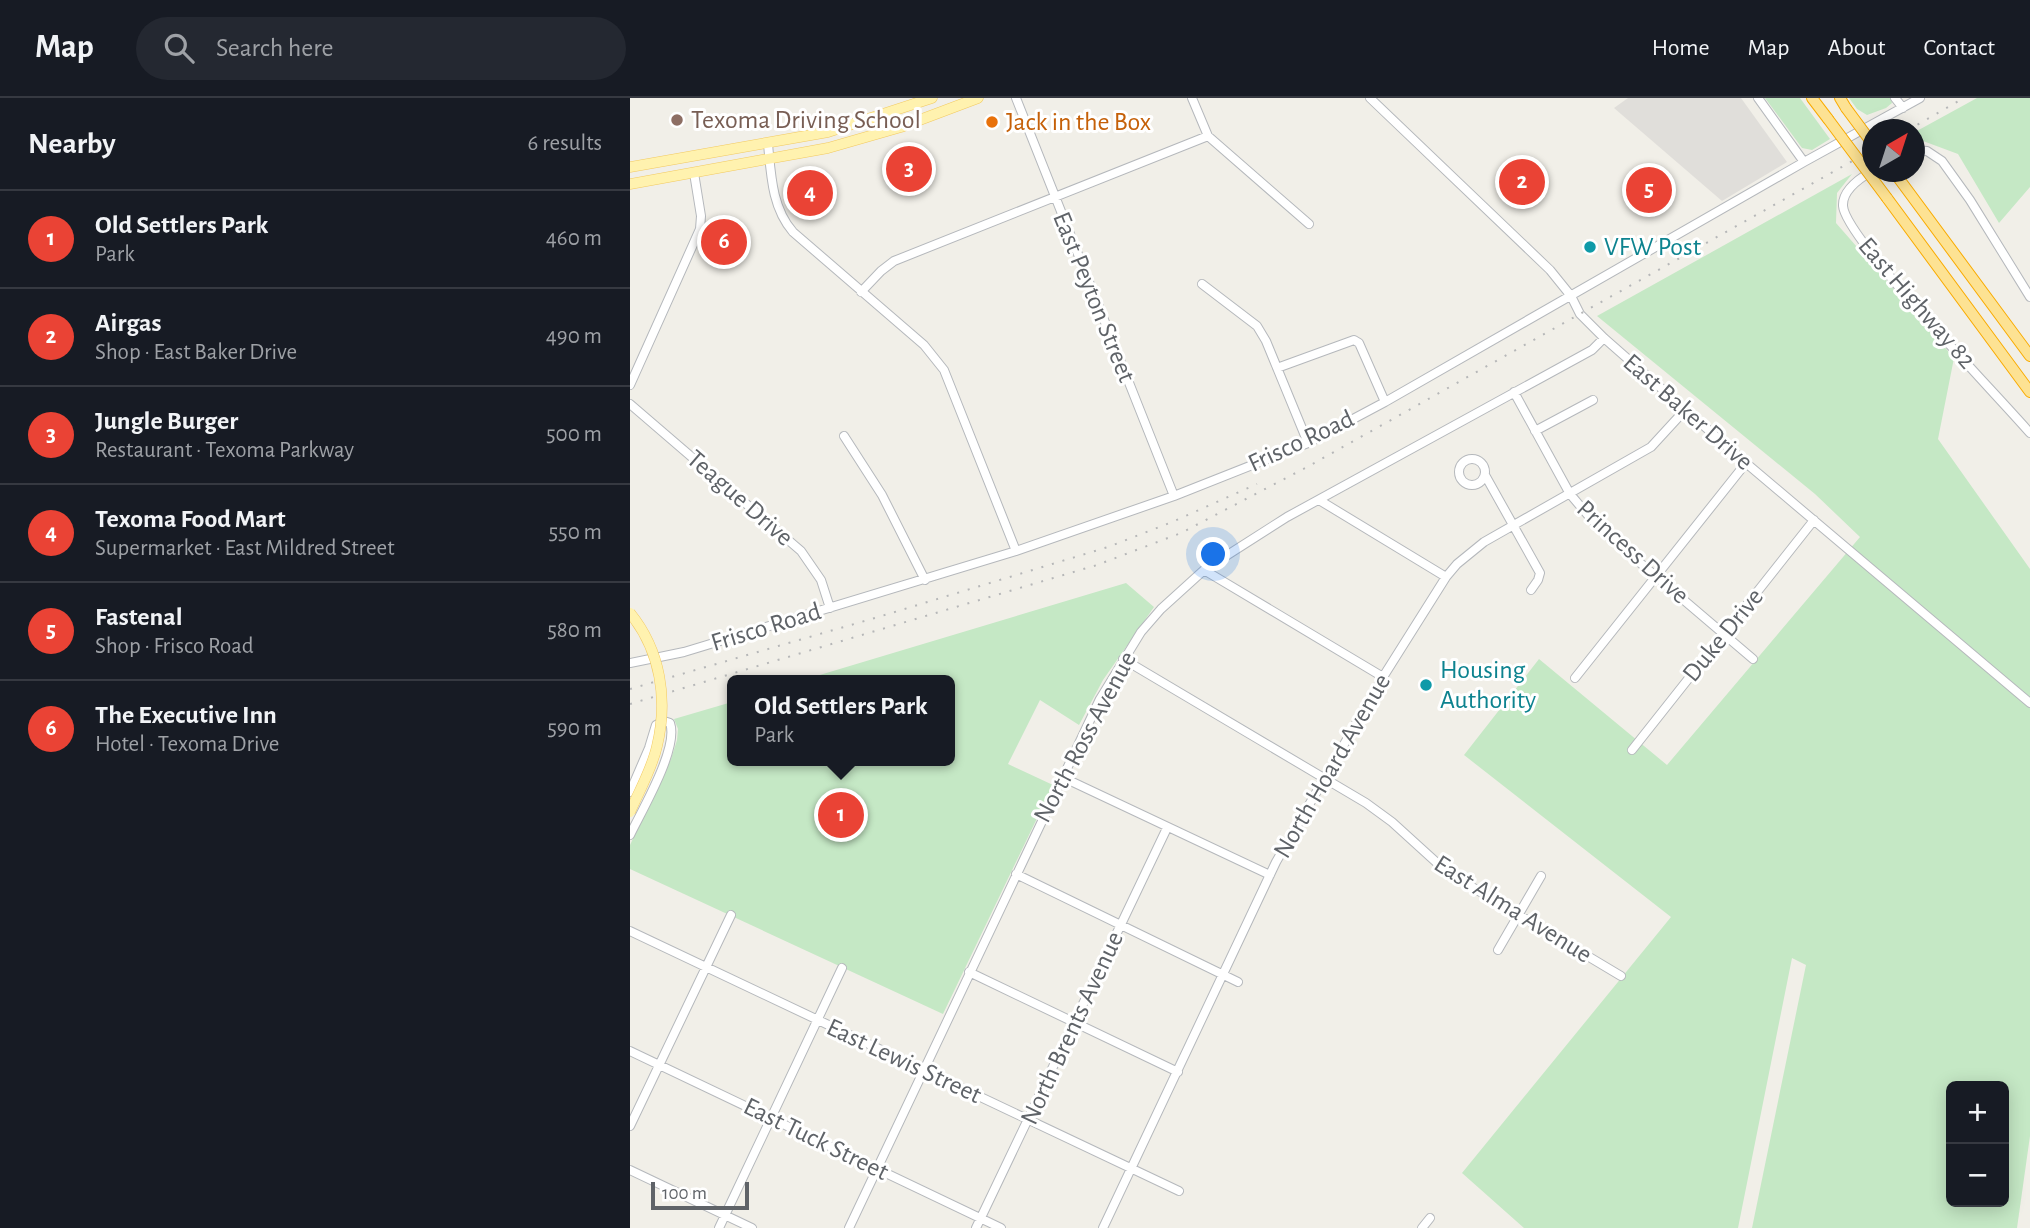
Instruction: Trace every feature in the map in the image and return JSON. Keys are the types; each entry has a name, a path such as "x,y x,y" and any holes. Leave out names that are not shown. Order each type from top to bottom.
{"highway":[{"path":"1813,101 2030,392"},
{"path":"1842,101 1862,129"},
{"path":"1902,182 2030,356"}],"main road":[{"path":"630,167 828,132 932,98"},
{"path":"630,184 770,160 860,139 978,98"},
{"path":"630,613 652,648 662,696 657,748 630,811"}],"street":[{"name":"East Peyton Street","path":"1016,98 1174,496"},
{"path":"1192,98 1208,136 1308,224"},
{"name":"East Baker Drive","path":"1370,98 1550,270 1571,296 1580,314 1604,338 1746,463 2030,703"},
{"path":"1758,98 1804,162"},
{"path":"1895,98 1903,108"},
{"name":"Frisco Road","path":"630,663 684,652 1016,551 1174,496 1308,443 1920,98"},
{"path":"861,292 894,261 1208,136"},
{"path":"768,144 777,208 783,220 793,232 924,345 944,370 1016,551"},
{"path":"1925,151 1942,161 1970,200 2030,297"},
{"path":"630,385 700,229 701,216 694,173"},
{"name":"East Highway 82","path":"1862,176 1849,188 1843,207 1856,233 1904,293 2030,433"},
{"path":"1202,284 1257,326 1308,443"},
{"name":"North Ross Avenue","path":"849,1228 1100,699 1123,659 1161,609 1204,570 1276,523 1592,350 1604,338"},
{"path":"1277,368 1354,340 1359,343 1385,402"},
{"name":"Princess Drive","path":"1514,393 1570,494 1598,527 1753,659"},
{"path":"1535,431 1593,400"},
{"name":"Teague Drive","path":"630,404 801,551 821,580 830,608"},
{"name":"North Hoard Avenue","path":"1103,1228 1270,875 1383,677 1446,577 1457,564 1484,542 1651,447 1685,410"},
{"path":"844,436 882,495 925,580"},
{"path":"1575,678 1746,463"},
{"path":"1485,475 1540,573 1531,590"},
{"path":"1319,500 1446,577"},
{"name":"Duke Drive","path":"1632,750 1814,520"},
{"path":"1204,570 1383,677"},
{"name":"East Alma Avenue","path":"1123,659 1366,803 1392,822 1447,872 1621,976"},
{"path":"630,792 656,725 664,721 670,723 672,726 668,752 630,835"},
{"path":"1062,777 1270,875"},
{"name":"North Brents Avenue","path":"976,1228 1167,828"},
{"path":"1016,874 1238,982"},
{"path":"1498,950 1541,876"},
{"path":"630,1126 731,915"},
{"name":"East Lewis Street","path":"630,931 1179,1191"},
{"path":"719,1228 842,968"},
{"path":"969,972 1178,1072"},
{"name":"East Tuck Street","path":"630,1051 1001,1228"},
{"path":"630,1170 751,1228"},
{"path":"1422,1228 1430,1218"}],"shaded area":[{"path":"1628,98 1741,98 1787,162 1722,201 1614,108"}],"green space":[{"path":"1765,98 1800,98 1830,139 1812,150 1802,148"},
{"path":"1849,98 1891,98 1892,103 1867,115 1857,109"},
{"path":"1977,98 2030,98 2030,187 1999,223 1958,154 1925,142 1925,127"},
{"path":"1852,174 1837,193 1836,223 1954,358 1938,439 2030,569 2030,1136 2017,1228 1752,1228 1806,965 1792,958 1738,1228 1524,1228 1462,1173 1671,917 1464,755 1539,659 1667,765 1860,537 1815,494 1597,316"},
{"path":"1126,583 1154,607 1103,680 1079,725 1040,700 1008,764 1053,785 943,1014 630,869 630,845 671,759 677,740 678,729 674,719 727,703 727,766 955,766 955,675 820,675"}],"railway":[{"path":"1925,120 1964,98"},
{"path":"727,675 1097,565 1181,533 1309,466 1862,156"},
{"path":"630,689 1108,547 1257,484"},
{"path":"630,704 727,675"}],"place":[{"name":"Texoma Driving School","path":"677,120"},
{"name":"Jack in the Box","path":"992,122"},
{"name":"Jungle Burger","path":"909,169"},
{"name":"Airgas","path":"1522,182"},
{"name":"Fastenal","path":"1649,190"},
{"name":"Texoma Food Mart","path":"810,193"},
{"name":"The Executive Inn","path":"724,242"},
{"name":"VFW Post","path":"1590,247"},
{"name":"Housing Authority","path":"1426,685"},
{"name":"Old Settlers Park","path":"841,815"}]}
